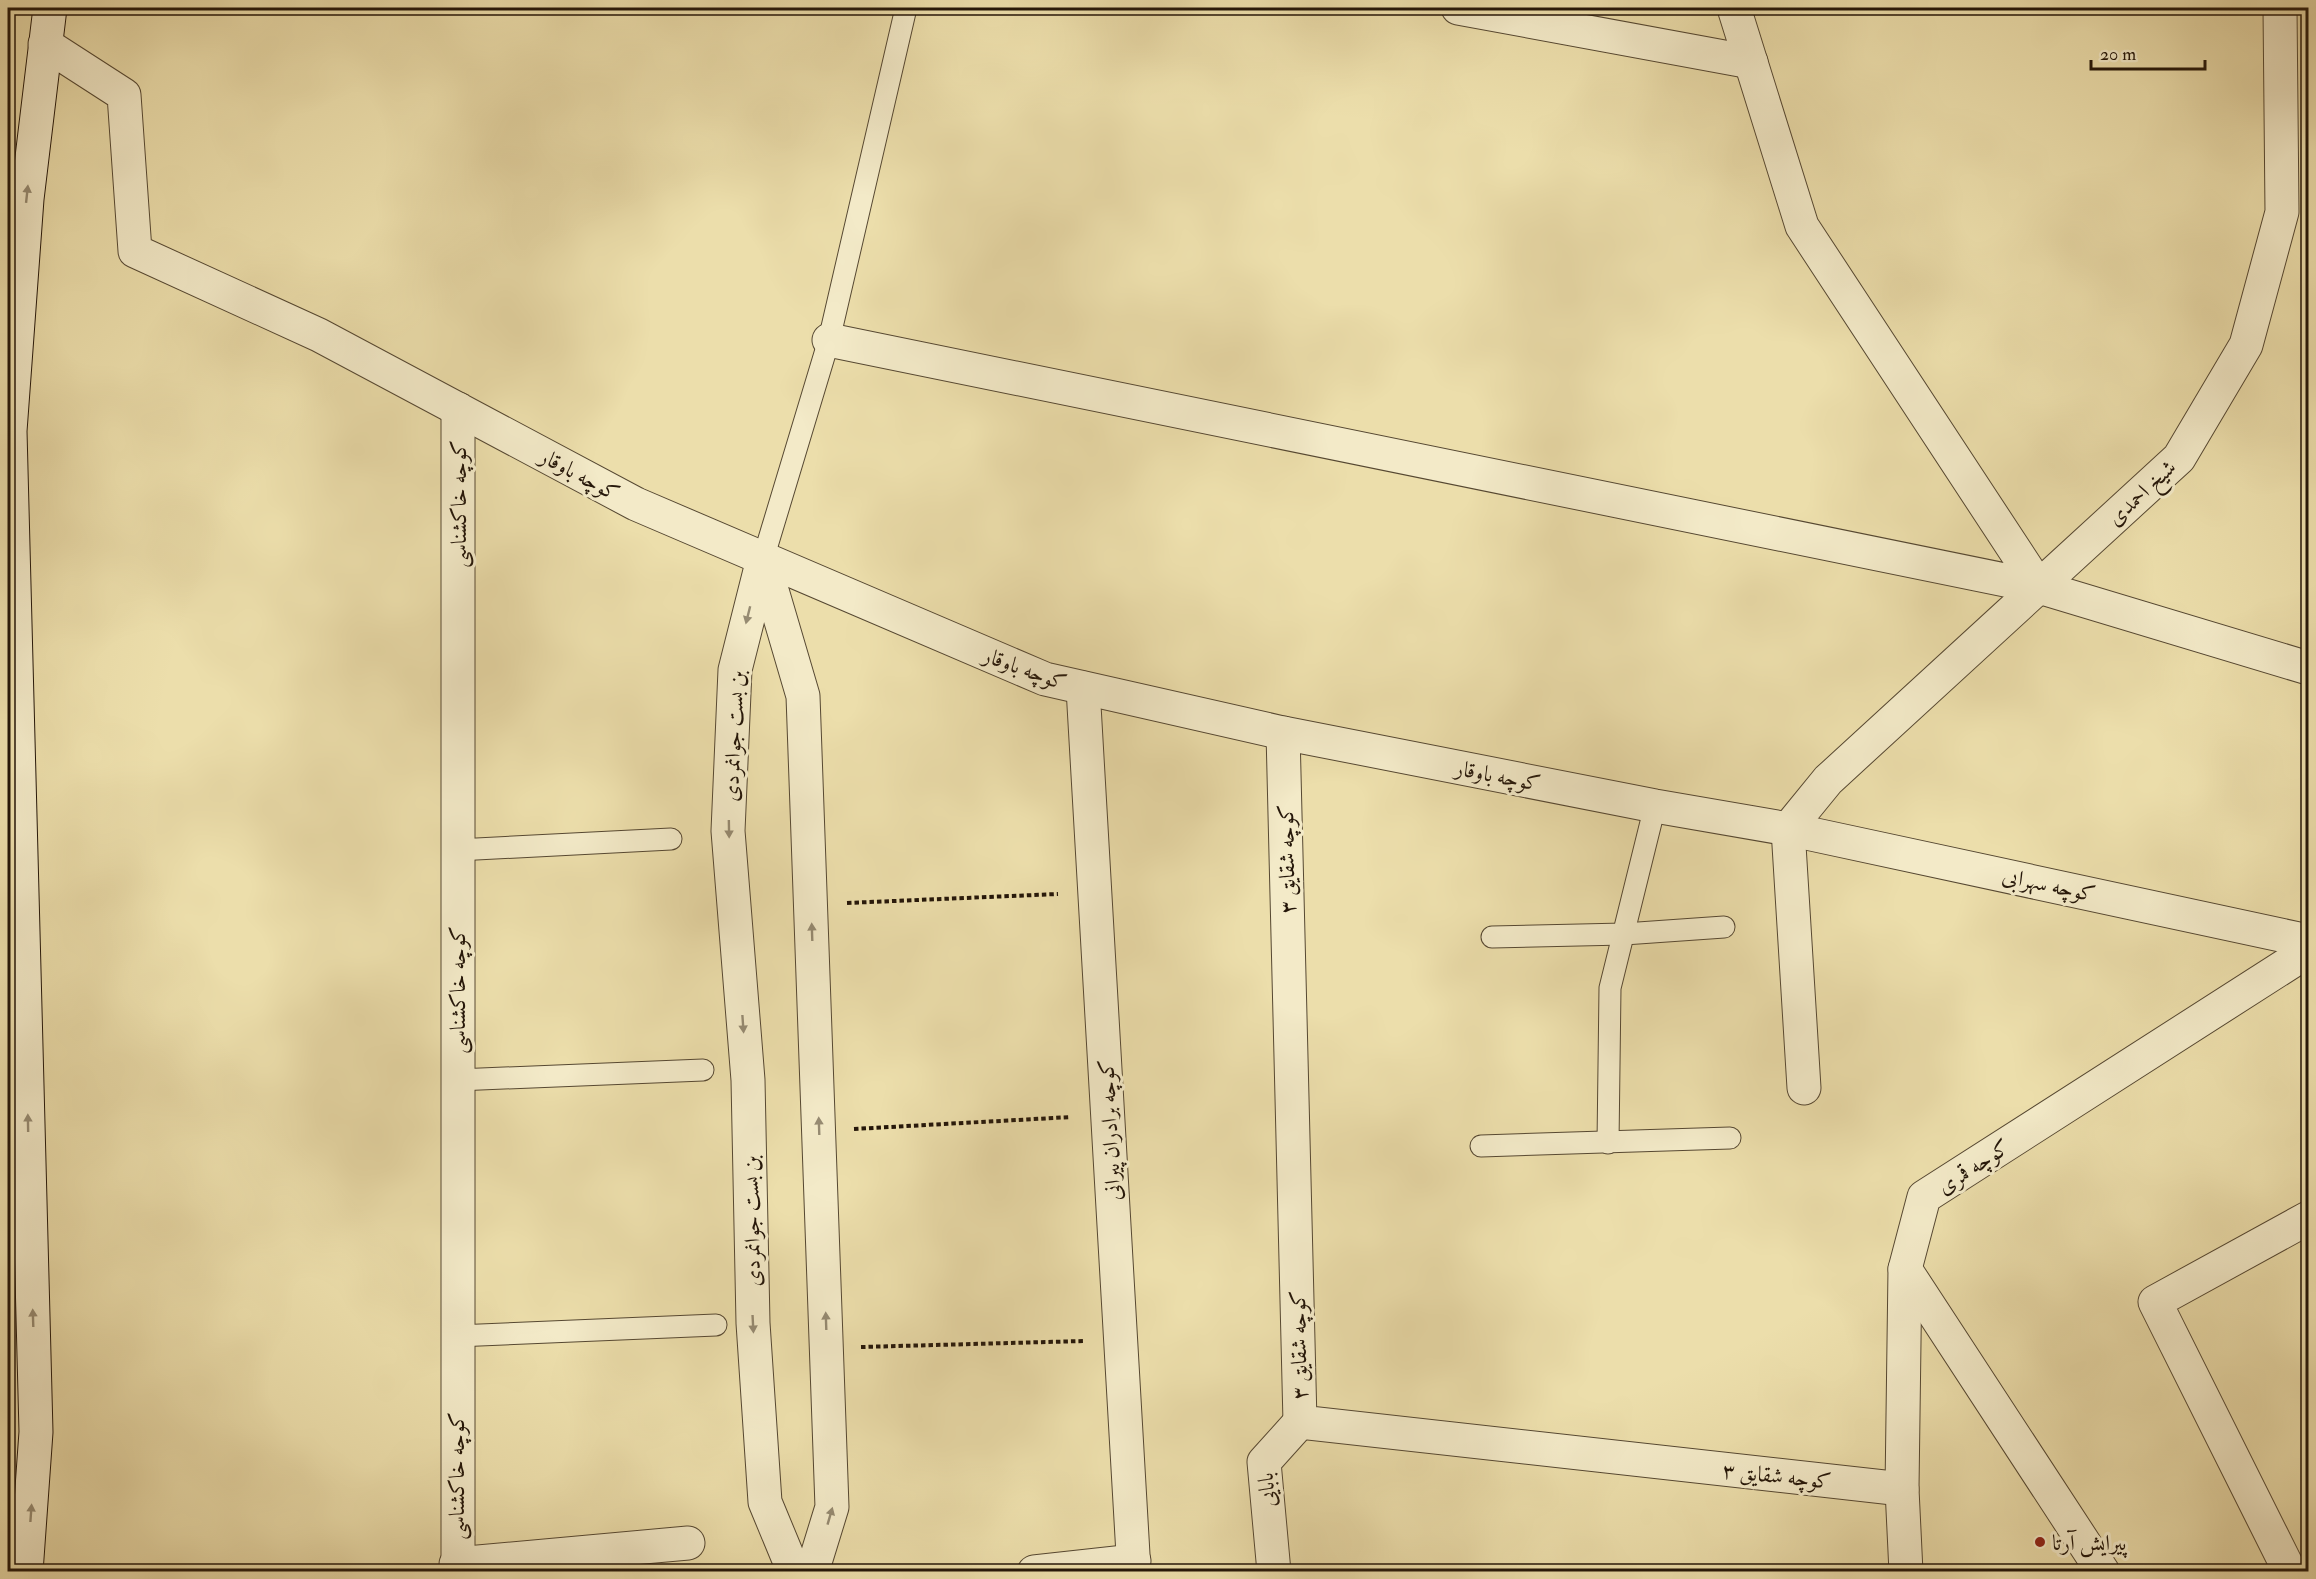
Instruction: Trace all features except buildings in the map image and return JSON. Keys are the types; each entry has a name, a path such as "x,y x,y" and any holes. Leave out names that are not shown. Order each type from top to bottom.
{"street":[{"path":"27,1572 36,1432 10,430 27,199 50,8"},
{"path":"1458,8 1751,62"},
{"path":"1734,8 1802,226 2039,587"},
{"name":"شیخ احمدی","path":"1788,829 1828,780 2179,458 2246,345 2282,212 2280,8"},
{"name":"کوچه باوقار","path":"45,44 124,95 135,251 319,335 636,504 1045,679 1283,733 1655,806 1788,829"},
{"path":"829,340 2039,587 2308,668"},
{"name":"کوچه خاکشناسی","path":"457,1568 458,409"},
{"path":"763,559 803,696 832,1507 812,1572"},
{"name":"بن بست جوانمردی","path":"763,559 735,670 728,831 748,1080 753,1323 765,1502 794,1572"},
{"name":"کوچه برادران پیرانی","path":"1083,688 1134,1566"},
{"name":"کوچه شقایق ۳","path":"1283,733 1300,1422 1902,1489"},
{"path":"1788,829 1804,1088"},
{"name":"کوچه سهرابی","path":"1788,829 2308,941"},
{"name":"کوچه قمری","path":"1906,1572 1902,1489 1905,1269 1924,1197 2308,951"},
{"path":"2290,1572 2155,1302 2308,1218"},
{"path":"1905,1269 2103,1572"},
{"name":"بابایی","path":"1274,1572 1264,1462 1300,1422"},
{"path":"457,1568 688,1543"},
{"path":"1034,1572 1134,1566"}],"lane":[{"path":"763,559 829,340 906,8"},
{"path":"1608,1143 1610,988 1655,806"},
{"path":"457,850 670,839"},
{"path":"1492,937 1724,927"},
{"path":"457,1080 702,1070"},
{"path":"1481,1146 1730,1138"},
{"path":"456,1336 716,1325"}],"path":[{"path":"811,905 1095,893"},
{"path":"819,1131 1108,1115"},
{"path":"827,1348 1121,1340"}],"place":[{"name":"پیرایش آرتا","path":"2040,1542"}]}
